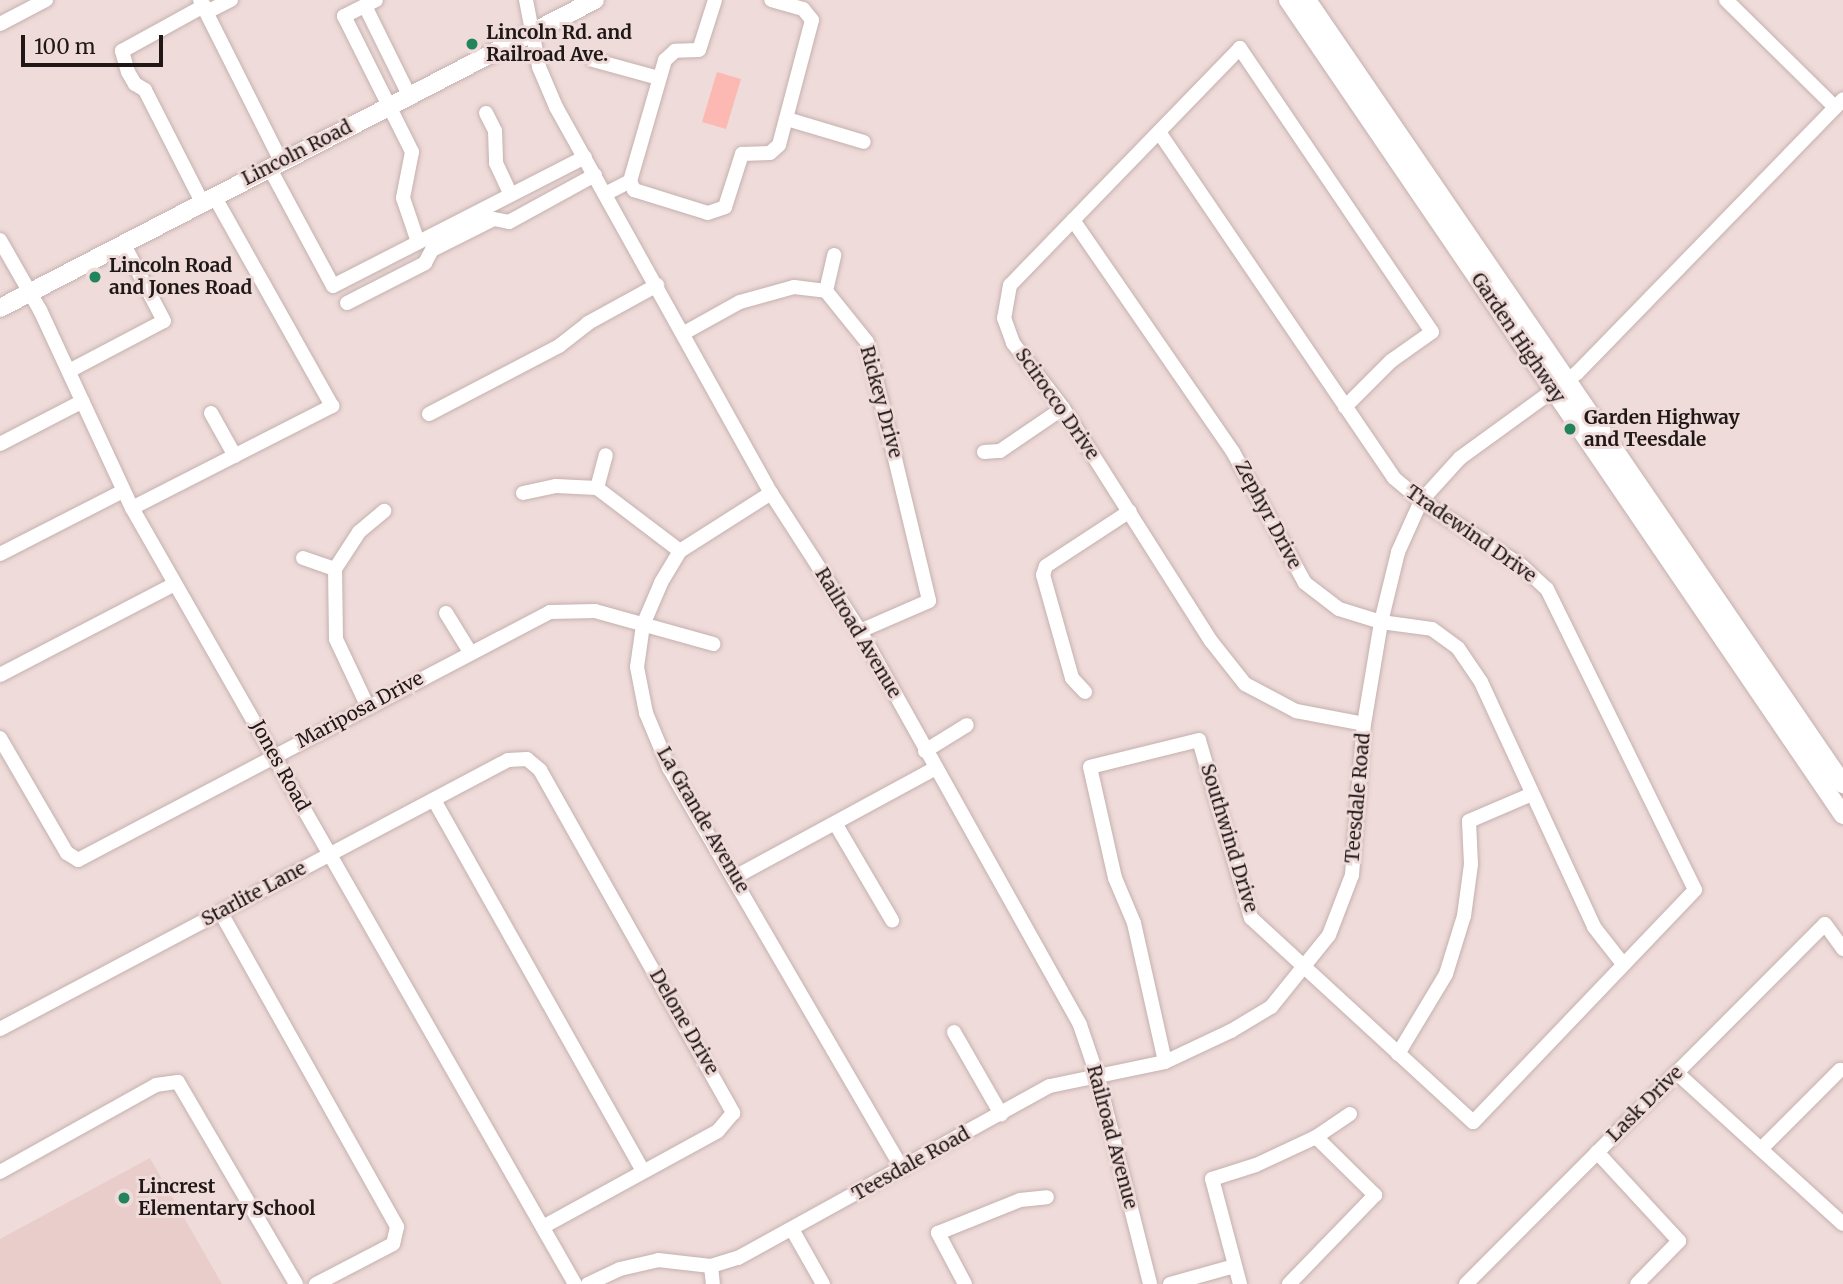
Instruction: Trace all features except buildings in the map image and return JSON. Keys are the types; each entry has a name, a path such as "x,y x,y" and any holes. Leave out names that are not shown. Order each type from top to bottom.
{"main road":[{"name":"Lincoln Road","path":"0,308 595,0"},
{"name":"Garden Highway","path":"1288,0 1310,6 1843,815"},
{"name":"Garden Highway","path":"1560,386 1843,785"}],"street":[{"path":"0,24 46,0"},
{"path":"132,508 332,406 145,90 135,84 128,72 122,51 204,6 231,0"},
{"name":"Railroad Avenue","path":"526,0 547,87 771,493 860,631 1080,1025 1098,1078 1150,1284"},
{"path":"632,186 659,78 669,54 699,50 715,0"},
{"path":"608,199 632,186 717,213 725,207 742,154 775,150 787,119 812,20 803,9 771,0"},
{"path":"1726,0 1839,103"},
{"path":"409,95 370,3 344,16 412,152 403,198 418,243"},
{"path":"204,6 333,286 585,157"},
{"name":"Scirocco Drive","path":"1345,407 1391,361 1432,332 1240,48 1010,285 1004,318 1013,342 1063,408 1211,641 1245,684 1296,710 1364,724"},
{"path":"593,60 659,78"},
{"name":"Teesdale Road","path":"588,1284 620,1269 658,1259 710,1266 738,1258 793,1231 1050,1086 1166,1062 1231,1031 1271,1007 1329,935 1352,875 1364,724 1381,622 1398,552 1421,501 1460,458 1560,386 1839,103"},
{"path":"486,113 495,131 496,163 511,195"},
{"path":"787,119 864,142"},
{"name":"Tradewind Drive","path":"1159,132 1394,478 1421,501 1522,566 1547,589 1695,890 1623,964"},
{"path":"346,303 425,263 432,250 494,219 509,222 595,175"},
{"name":"Zephyr Drive","path":"1073,220 1233,452 1305,583 1339,609 1381,622 1432,629 1458,648 1481,682 1594,927 1623,964"},
{"name":"Jones Road","path":"0,240 69,370 132,508 575,1284"},
{"path":"69,370 164,321 123,243"},
{"path":"684,333 740,302 794,287 826,291 834,255"},
{"path":"429,414 559,346 588,323 657,285"},
{"name":"Rickey Drive","path":"826,291 867,342 929,601 860,631"},
{"path":"0,444 83,401"},
{"path":"984,452 1000,451 1063,408"},
{"path":"211,413 235,456"},
{"path":"597,488 606,455"},
{"path":"523,493 556,485 597,488 680,551 771,493"},
{"path":"0,554 123,491"},
{"path":"367,705 336,639 335,569 370,519 384,511"},
{"path":"1086,692 1072,678 1043,575 1046,566 1130,511"},
{"name":"La Grande Avenue","path":"680,551 643,625 637,667 646,713 669,768 735,877 902,1169"},
{"path":"303,558 335,569"},
{"path":"0,675 175,584"},
{"name":"Mariposa Drive","path":"0,738 67,853 78,860 367,705 550,612 566,609 595,611 713,644"},
{"path":"446,613 470,652"},
{"path":"925,751 967,725"},
{"name":"Southwind Drive","path":"1166,1062 1134,923 1115,878 1090,767 1199,740 1251,918 1472,1122 1623,964"},
{"name":"Delone Drive","path":"508,760 527,759 540,770 732,1109 726,1125 543,1227"},
{"name":"Starlite Lane","path":"0,1029 508,760"},
{"path":"735,877 936,768"},
{"path":"1398,1054 1446,974 1457,939 1471,864 1469,821 1532,794"},
{"path":"434,800 643,1171"},
{"path":"835,823 892,920"},
{"path":"220,913 397,1227 393,1244 316,1284"},
{"name":"Lask Drive","path":"1466,1284 1825,924 1843,949"},
{"path":"954,1032 1001,1114"},
{"path":"1760,1149 1840,1070"},
{"path":"1677,1073 1843,1224"},
{"path":"0,1172 156,1085 178,1082 296,1284"},
{"path":"1241,1284 1212,1179 1256,1165 1315,1137 1350,1114"},
{"path":"1289,1284 1375,1195 1315,1137"},
{"path":"1597,1152 1679,1241 1637,1284"},
{"path":"965,1284 938,1233 1020,1200 1048,1197"},
{"path":"793,1231 822,1284"},
{"path":"710,1266 713,1284"},
{"path":"1170,1284 1235,1266"}],"shaded area":[{"path":"717,72 741,79 726,129 702,122"},
{"name":"Lincrest Elementary School","path":"150,1158 222,1284 0,1284 0,1239"}],"place":[{"name":"Lincoln Rd. and Railroad Ave.","path":"472,44"},
{"name":"Lincoln Road and Jones Road","path":"95,277"},
{"name":"Garden Highway and Teesdale","path":"1570,429"},
{"name":"Lincrest Elementary School","path":"124,1198"}]}
